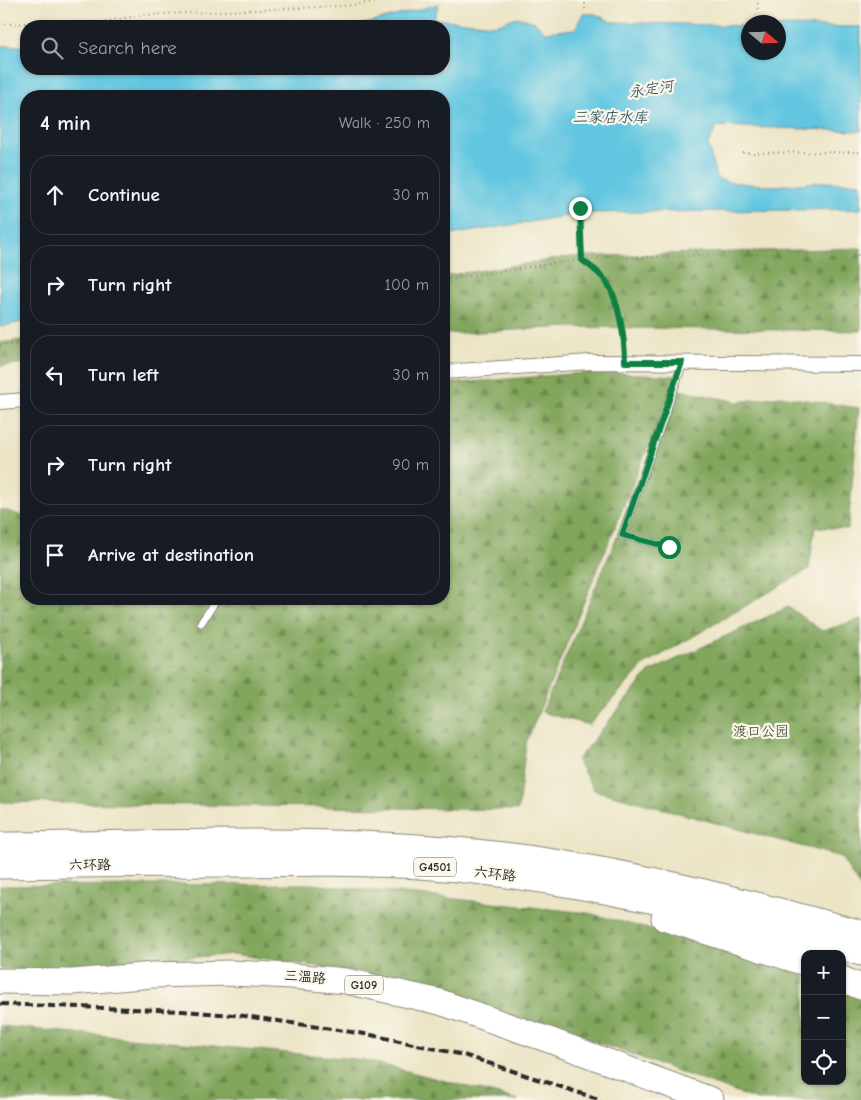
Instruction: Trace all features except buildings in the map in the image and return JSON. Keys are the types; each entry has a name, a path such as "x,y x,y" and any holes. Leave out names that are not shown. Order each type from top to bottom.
{"highway":[{"name":"六环路","path":"0,846 336,842 422,847 510,856 589,867 732,898 861,933"},
{"name":"六环路","path":"0,866 359,862 434,867 520,877 668,903 861,953"},
{"path":"520,877 684,924 801,962"},
{"path":"732,898 861,922"},
{"name":"三温路","path":"0,981 73,982 153,975 231,973 346,981 440,1002 711,1100"},
{"path":"846,981 861,987"}],"street":[{"path":"450,372 590,362 861,364"},
{"path":"0,402 20,400"}],"lane":[{"path":"669,547 622,535 682,362"},
{"path":"201,623 213,605"}],"path":[{"path":"113,20 142,15 343,6 396,0"},
{"path":"585,0 585,9"},
{"path":"757,15 758,0"},
{"path":"0,24 20,24"},
{"path":"743,153 861,152"},
{"path":"580,208 582,260 606,282 619,311 625,349 625,362"},
{"path":"450,279 582,260 751,254 861,255"},
{"path":"0,345 20,343"}],"green space":[{"path":"861,248 861,331 570,327 450,334 450,275 570,257"},
{"path":"20,340 20,364 0,366 0,343"},
{"path":"597,372 677,376 526,743 518,810 0,802 0,509 20,515 20,605 450,605 450,384"},
{"path":"680,390 738,402 780,396 859,408 848,529 815,527 809,569 644,665 589,725 542,712"},
{"name":"渡口公园","path":"788,607 822,631 861,619 861,889 841,857 594,790 577,760 649,672"},
{"path":"312,884 588,913 801,970 801,1085 846,1085 846,983 861,987 861,1100 757,1100 614,1048 395,978 234,954 32,971 0,968 0,886"},
{"path":"0,1026 364,1060 518,1100 0,1100"}],"water":[{"name":"三家店水库","path":"439,4 434,19 444,20 380,20"},
{"name":"三家店水库","path":"583,14 595,14 612,22 741,26 741,60 786,60 786,26 861,27 861,131 717,126 708,144 716,178 728,182 773,186 822,182 861,183 861,209 584,213 450,235 450,90 20,90 20,322 0,327 0,46 20,46 20,75 450,75 450,21 496,25 517,17 535,22 545,32 575,29"}],"railway":[{"path":"0,1004 183,1011 245,1016 371,1035 464,1055 601,1100"}],"route":[{"path":"580,208 582,260 606,282 619,311 625,349 625,362 682,362 622,535 669,547"}],"water label":[{"name":"永定河","path":"651,89"}]}
